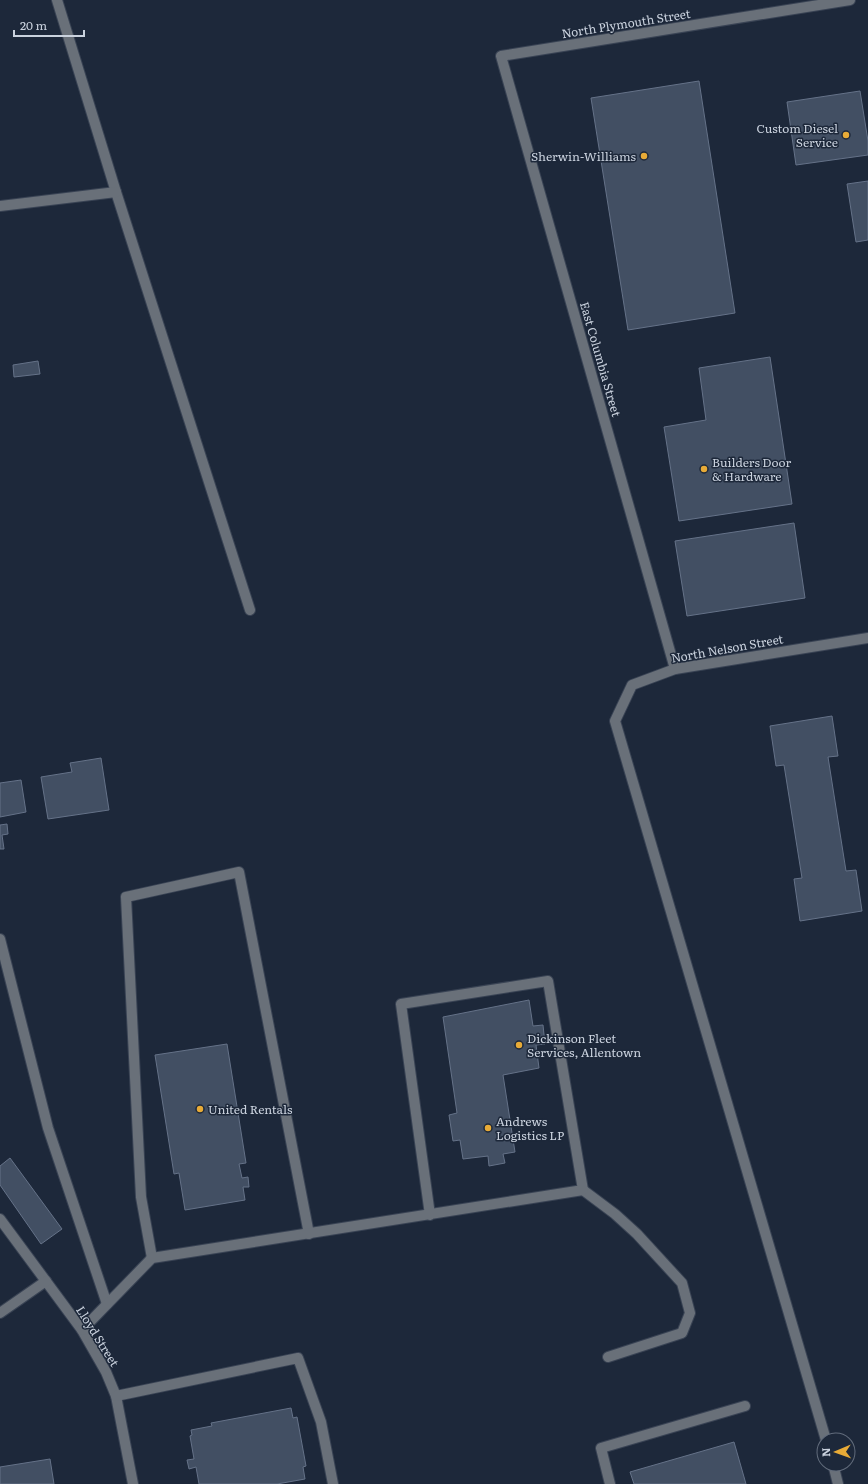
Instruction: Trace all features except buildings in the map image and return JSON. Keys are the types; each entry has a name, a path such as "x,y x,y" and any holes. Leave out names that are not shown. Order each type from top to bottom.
{"street":[{"path":"57,0 116,192 250,610"},
{"name":"North Plymouth Street","path":"501,56 850,0"},
{"name":"East Columbia Street","path":"501,56 675,669"},
{"path":"0,206 116,192"},
{"name":"North Nelson Street","path":"824,1432 615,721 632,685 675,669 868,638"},
{"path":"152,1258 141,1197 126,897 239,872 309,1234"},
{"path":"0,939 48,1128 107,1304"},
{"path":"430,1215 401,1004 548,981 583,1190 615,1214 637,1234 682,1284 690,1313 682,1333 608,1357"},
{"path":"82,1330 152,1258 583,1190"},
{"name":"Lloyd Street","path":"0,1219 82,1330 106,1372 116,1396 133,1484"},
{"path":"1,1311 46,1281"},
{"path":"116,1396 298,1358 321,1422 333,1484"},
{"path":"610,1484 601,1448 745,1406"},
{"path":"835,1472 838,1484"}],"place":[{"name":"Custom Diesel Service","path":"846,135"},
{"name":"Sherwin-Williams","path":"644,156"},
{"name":"Builders Door & Hardware","path":"704,469"},
{"name":"Dickinson Fleet Services, Allentown","path":"519,1045"},
{"name":"United Rentals","path":"200,1109"},
{"name":"Andrews Logistics LP","path":"488,1128"}]}
